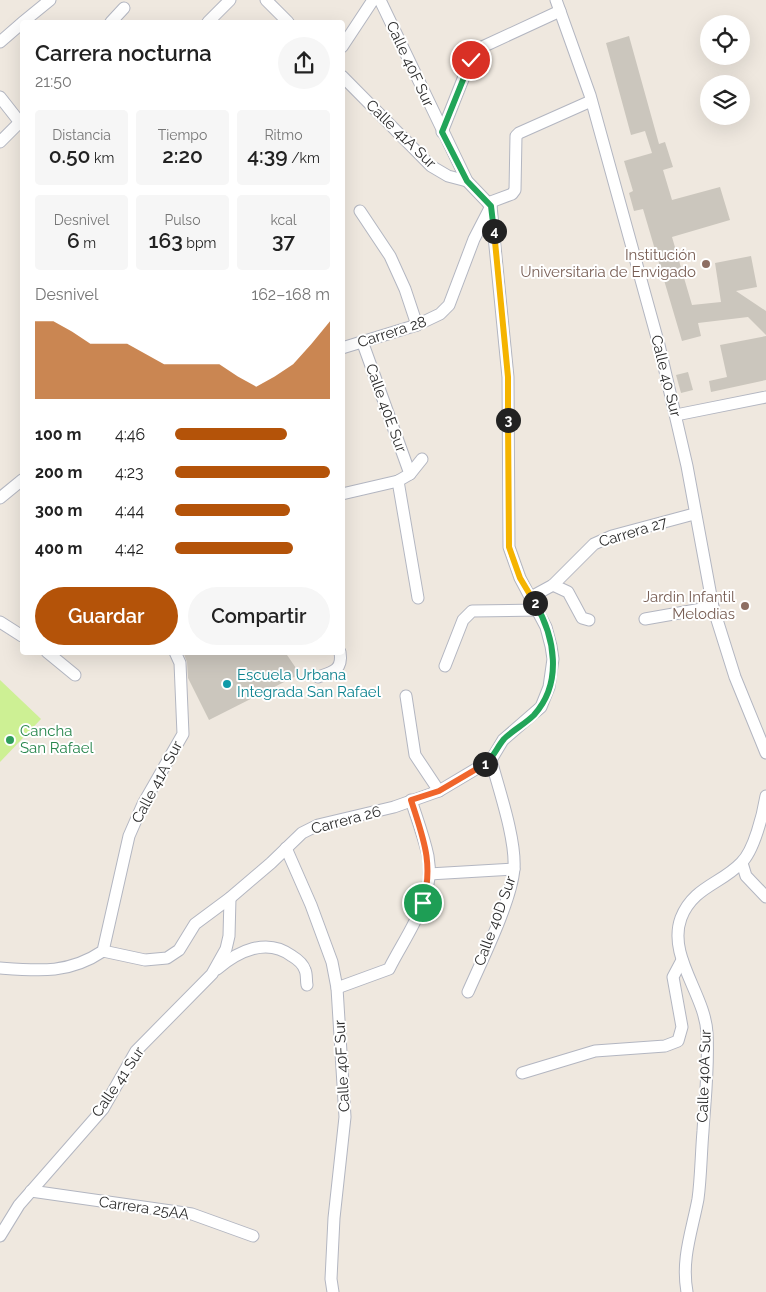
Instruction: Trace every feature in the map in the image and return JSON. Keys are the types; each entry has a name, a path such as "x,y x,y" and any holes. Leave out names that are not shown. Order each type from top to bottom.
{"street":[{"path":"27,20 50,0"},
{"path":"210,20 230,0"},
{"path":"266,0 286,20"},
{"path":"345,42 373,0"},
{"name":"Calle 40F Sur","path":"380,0 467,181"},
{"path":"442,132 471,60 480,48 558,5"},
{"name":"Calle 40 Sur","path":"558,5 591,101 676,415 713,607 735,677 766,754"},
{"path":"113,20 124,8"},
{"path":"0,42 20,25"},
{"name":"Calle 41A Sur","path":"345,79 431,166 448,176 467,181"},
{"path":"0,97 20,121"},
{"path":"467,181 490,204 512,194 516,190 516,136 591,101"},
{"path":"0,142 20,125"},
{"name":"Carrera 28","path":"345,347 430,321 449,305 474,239 490,204"},
{"name":"Carrera 26","path":"103,951 145,960 168,958 179,950 195,924 230,898 302,833 318,825 394,807 439,791 491,760 503,740 541,706 546,698 553,672 551,646 539,610 513,561 509,547 508,377 490,204"},
{"path":"360,211 390,256 405,289 417,326"},
{"name":"Calle 40E Sur","path":"362,341 410,474"},
{"path":"676,415 766,397"},
{"path":"345,493 398,481 410,474 422,459"},
{"path":"398,481 418,598"},
{"path":"0,498 20,482"},
{"name":"Carrera 27","path":"531,597 554,584 594,544 612,536 694,514"},
{"path":"554,584 568,592 582,618 589,620"},
{"path":"645,619 713,607"},
{"path":"445,666 463,620 472,611 539,610"},
{"path":"2,626 20,635"},
{"path":"50,655 74,675"},
{"name":"Calle 41A Sur","path":"103,951 129,836 143,804 183,734 180,663 178,655"},
{"path":"318,677 337,670 341,663 340,655"},
{"path":"406,696 415,755 439,791"},
{"name":"Calle 40D Sur","path":"468,992 497,923 514,869 507,821 491,760"},
{"path":"766,796 752,844 742,863 746,876 766,897"},
{"path":"337,988 378,975 389,969 416,920 423,903 430,874 424,841 411,800"},
{"name":"Calle 40F Sur","path":"286,848 311,905 332,962 337,988 345,1117 334,1218 331,1279 333,1292"},
{"name":"Calle 40A Sur","path":"687,1292 685,1257 698,1200 708,1062 704,1012 682,960 678,945 678,929 690,902 703,889 742,863"},
{"path":"430,874 514,869"},
{"name":"Calle 41 Sur","path":"0,1236 19,1205 103,1109 136,1051 212,974 226,949 229,936 230,898"},
{"path":"212,974 234,956 255,948 272,946 290,954 301,964 306,972 307,985"},
{"path":"0,968 37,971 74,967 88,961 103,951"},
{"path":"522,1073 595,1051 665,1046 678,1041 682,1027 674,977 682,960"},
{"name":"Carrera 25AA","path":"31,1191 192,1214 253,1236"}],"green space":[{"name":"Cancha San Rafael","path":"0,680 41,719 0,762"}],"building":[{"path":"629,36 659,144 665,142 673,167 663,170 672,200 720,187 730,220 672,237 692,305 721,302 715,263 751,256 757,287 736,291 766,311 766,335 748,317 698,323 701,336 682,341 643,209 634,211 629,193 633,191 624,161 652,153 645,131 631,135 606,43"},
{"path":"766,336 766,380 711,392 709,381 727,377 720,345"},
{"path":"688,372 693,390 681,393 676,375"},
{"name":"Escuela Urbana Integrada San Rafael","path":"184,655 287,655 300,674 209,720 188,678 187,662"}],"place":[{"name":"Institución Universitaria de Envigado","path":"706,264"},
{"name":"Jardin Infantil Melodias","path":"745,606"},
{"name":"Escuela Urbana Integrada San Rafael","path":"227,684"},
{"name":"Cancha San Rafael","path":"10,740"}],"route":[{"path":"423,903 430,874 424,841 411,800 439,791 491,760 503,740 532,716 546,698 553,672 554,659 546,627 539,610 520,578 509,547 508,377 491,206 467,181 442,132 471,60"}]}
